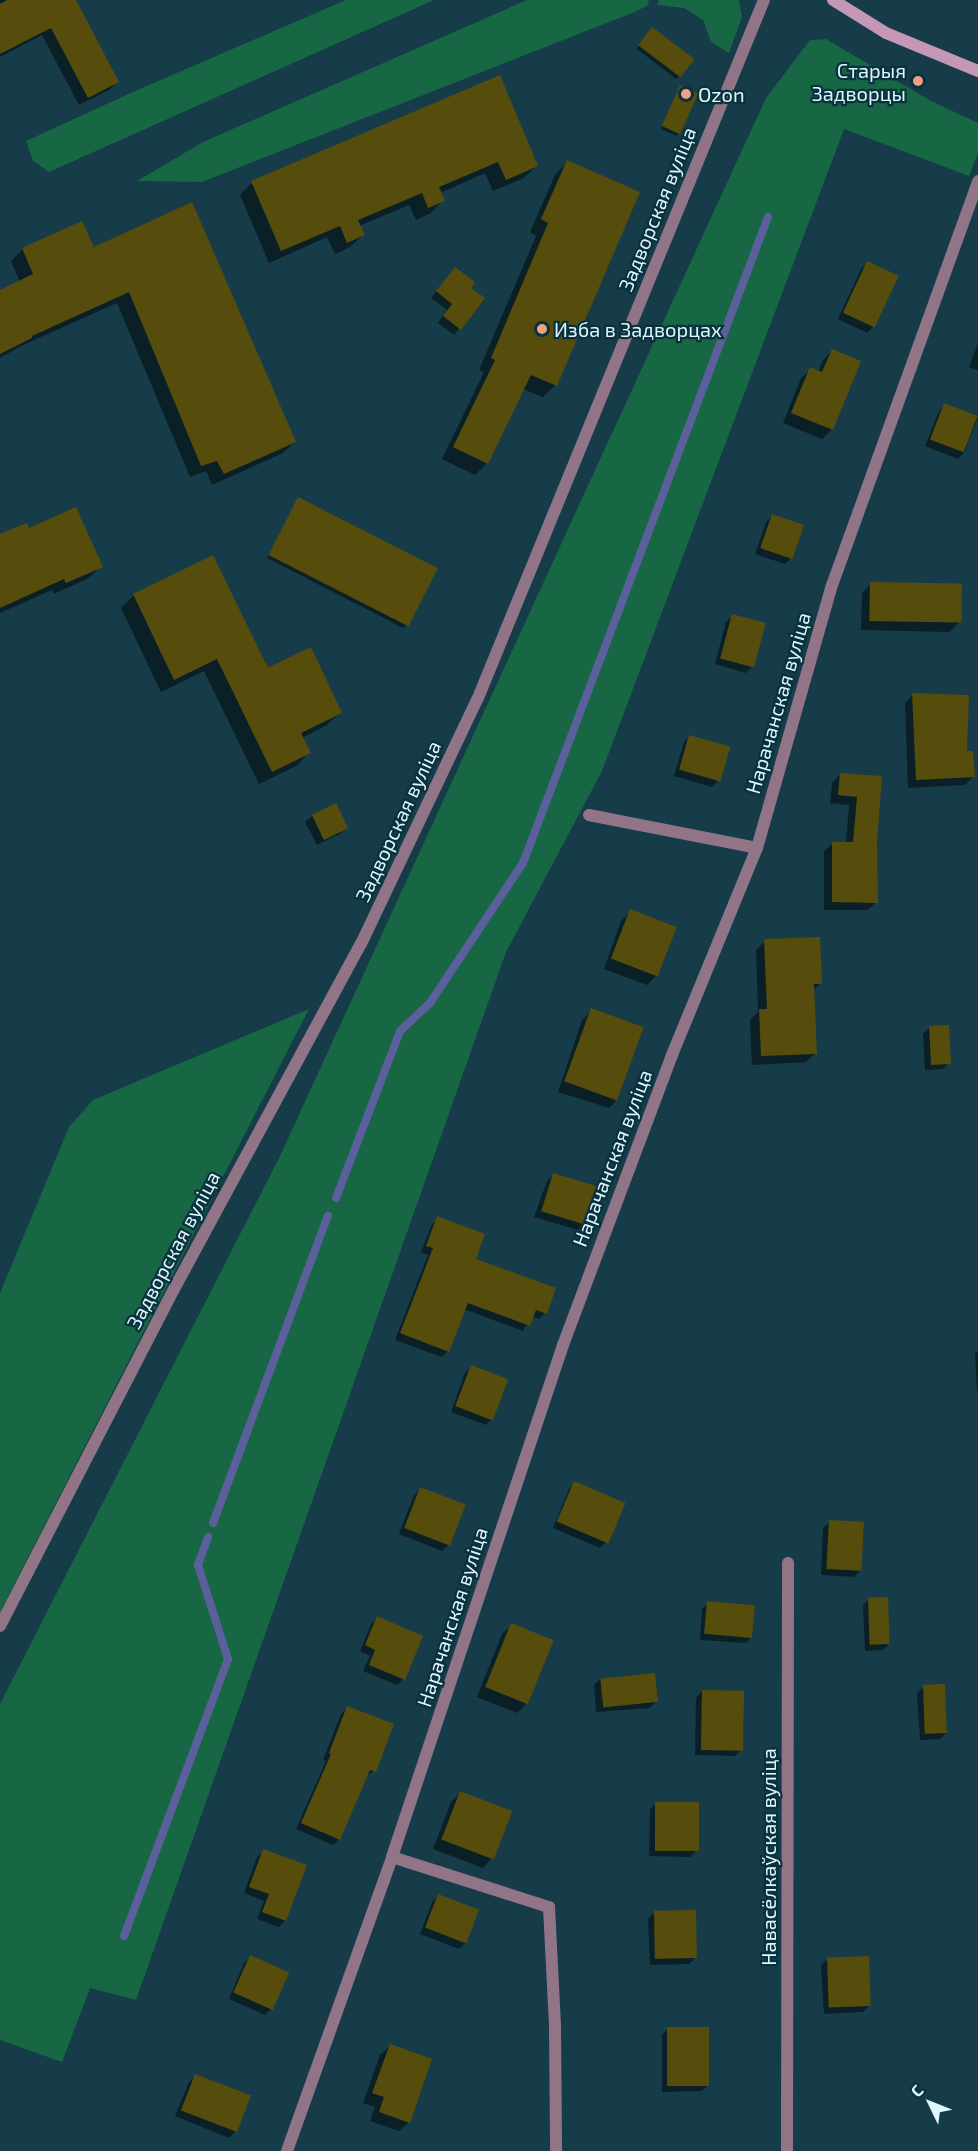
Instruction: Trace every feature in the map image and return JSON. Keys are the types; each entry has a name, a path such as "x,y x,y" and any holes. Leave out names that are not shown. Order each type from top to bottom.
{"main road":[{"path":"833,0 886,33 978,71"}],"street":[{"name":"Задворская вуліца","path":"0,1626 173,1291 361,944 478,698 764,0"},
{"name":"Нарачанская вуліца","path":"287,2151 392,1857 563,1345 672,1055 757,848 831,588 978,181"},
{"path":"589,815 757,848"},
{"name":"Навасёлкаўская вуліца","path":"787,2151 788,1563"},
{"path":"392,1857 549,1907 555,2026 556,2151"}],"green space":[{"path":"346,0 434,0 49,172 33,161 26,141"},
{"path":"527,0 649,0 647,6 632,13 202,182 137,181 203,142"},
{"path":"659,0 739,0 742,17 729,53 711,42 703,20 684,8 657,5"},
{"path":"826,39 931,101 978,123 978,153 969,176 844,129 602,771 506,952 136,2000 90,1988 62,2062 0,2040 0,1704 280,1156 766,98 810,40"},
{"path":"309,1009 0,1612 0,1293 69,1127 93,1100"}],"building":[{"path":"7,0 76,0 119,82 88,98 51,28 0,54 0,4"},
{"path":"652,27 694,59 680,77 638,45"},
{"path":"500,75 538,166 506,180 498,162 439,187 445,201 428,208 422,193 358,220 365,235 347,243 340,226 281,251 251,181"},
{"path":"680,85 698,93 680,134 662,126"},
{"path":"567,160 640,192 557,386 531,375 488,464 453,447 495,360 491,358 548,223 541,219"},
{"path":"192,202 296,442 224,474 217,461 201,466 129,292 32,336 0,354 0,290 33,274 22,248 82,221 94,247"},
{"path":"867,261 899,276 875,327 843,313"},
{"path":"455,267 475,282 471,288 485,298 461,330 443,316 452,304 436,291"},
{"path":"832,349 861,361 833,430 791,413 810,367 822,372"},
{"path":"944,403 978,416 964,452 930,439"},
{"path":"298,497 438,568 408,626 268,555"},
{"path":"76,507 103,567 66,583 64,579 0,608 0,534 27,523 29,528"},
{"path":"772,514 804,525 792,559 760,548"},
{"path":"213,555 269,667 311,647 342,713 301,733 311,753 272,772 217,659 174,680 133,594"},
{"path":"870,582 962,584 961,623 869,621"},
{"path":"732,614 766,623 754,667 720,658"},
{"path":"912,693 969,695 967,751 973,751 975,777 916,780"},
{"path":"689,735 730,747 720,781 679,770"},
{"path":"840,773 882,776 877,842 878,903 832,902 832,842 853,842 857,797 838,795"},
{"path":"336,803 348,828 324,840 312,815"},
{"path":"630,909 677,927 658,976 611,958"},
{"path":"820,937 822,984 814,984 817,1054 761,1056 759,1009 767,1009 764,939"},
{"path":"591,1008 644,1027 617,1100 564,1081"},
{"path":"949,1025 951,1064 931,1065 929,1026"},
{"path":"553,1173 599,1187 587,1225 541,1211"},
{"path":"437,1216 485,1234 476,1259 556,1288 547,1314 536,1310 530,1326 468,1303 449,1352 400,1333 433,1248 426,1246"},
{"path":"471,1365 508,1379 493,1420 455,1406"},
{"path":"574,1481 626,1503 608,1543 557,1522"},
{"path":"420,1487 466,1505 450,1546 404,1528"},
{"path":"829,1520 864,1522 861,1571 826,1569"},
{"path":"888,1597 890,1644 870,1645 868,1598"},
{"path":"707,1601 755,1605 752,1638 704,1634"},
{"path":"377,1616 423,1636 405,1680 369,1665 375,1650 365,1645"},
{"path":"511,1623 554,1640 528,1704 485,1687"},
{"path":"655,1673 658,1702 603,1708 600,1679"},
{"path":"945,1684 947,1733 925,1734 923,1685"},
{"path":"702,1690 744,1691 743,1751 701,1750"},
{"path":"347,1706 394,1724 376,1772 370,1770 340,1840 301,1823 331,1754 329,1753"},
{"path":"460,1791 512,1811 494,1860 441,1840"},
{"path":"655,1802 699,1802 699,1851 655,1851"},
{"path":"263,1849 307,1865 286,1921 262,1912 269,1894 249,1887"},
{"path":"438,1894 479,1910 466,1943 425,1928"},
{"path":"696,1910 697,1958 655,1959 654,1911"},
{"path":"250,1955 289,1972 273,2010 233,1992"},
{"path":"869,1956 871,2006 829,2007 827,1957"},
{"path":"667,2027 709,2027 709,2086 667,2086"},
{"path":"390,2044 432,2059 410,2123 379,2112 384,2097 372,2093"},
{"path":"195,2074 251,2096 237,2132 181,2110"}],"waterway":[{"path":"336,1198 400,1031 430,1003 523,863 768,217"},
{"path":"213,1523 328,1216"},
{"path":"124,1936 228,1659 198,1565 208,1537"}],"place":[{"name":"Старыя Задворцы","path":"918,81"},
{"name":"Ozon","path":"686,94"},
{"name":"Изба в Задворцах","path":"542,329"}]}
